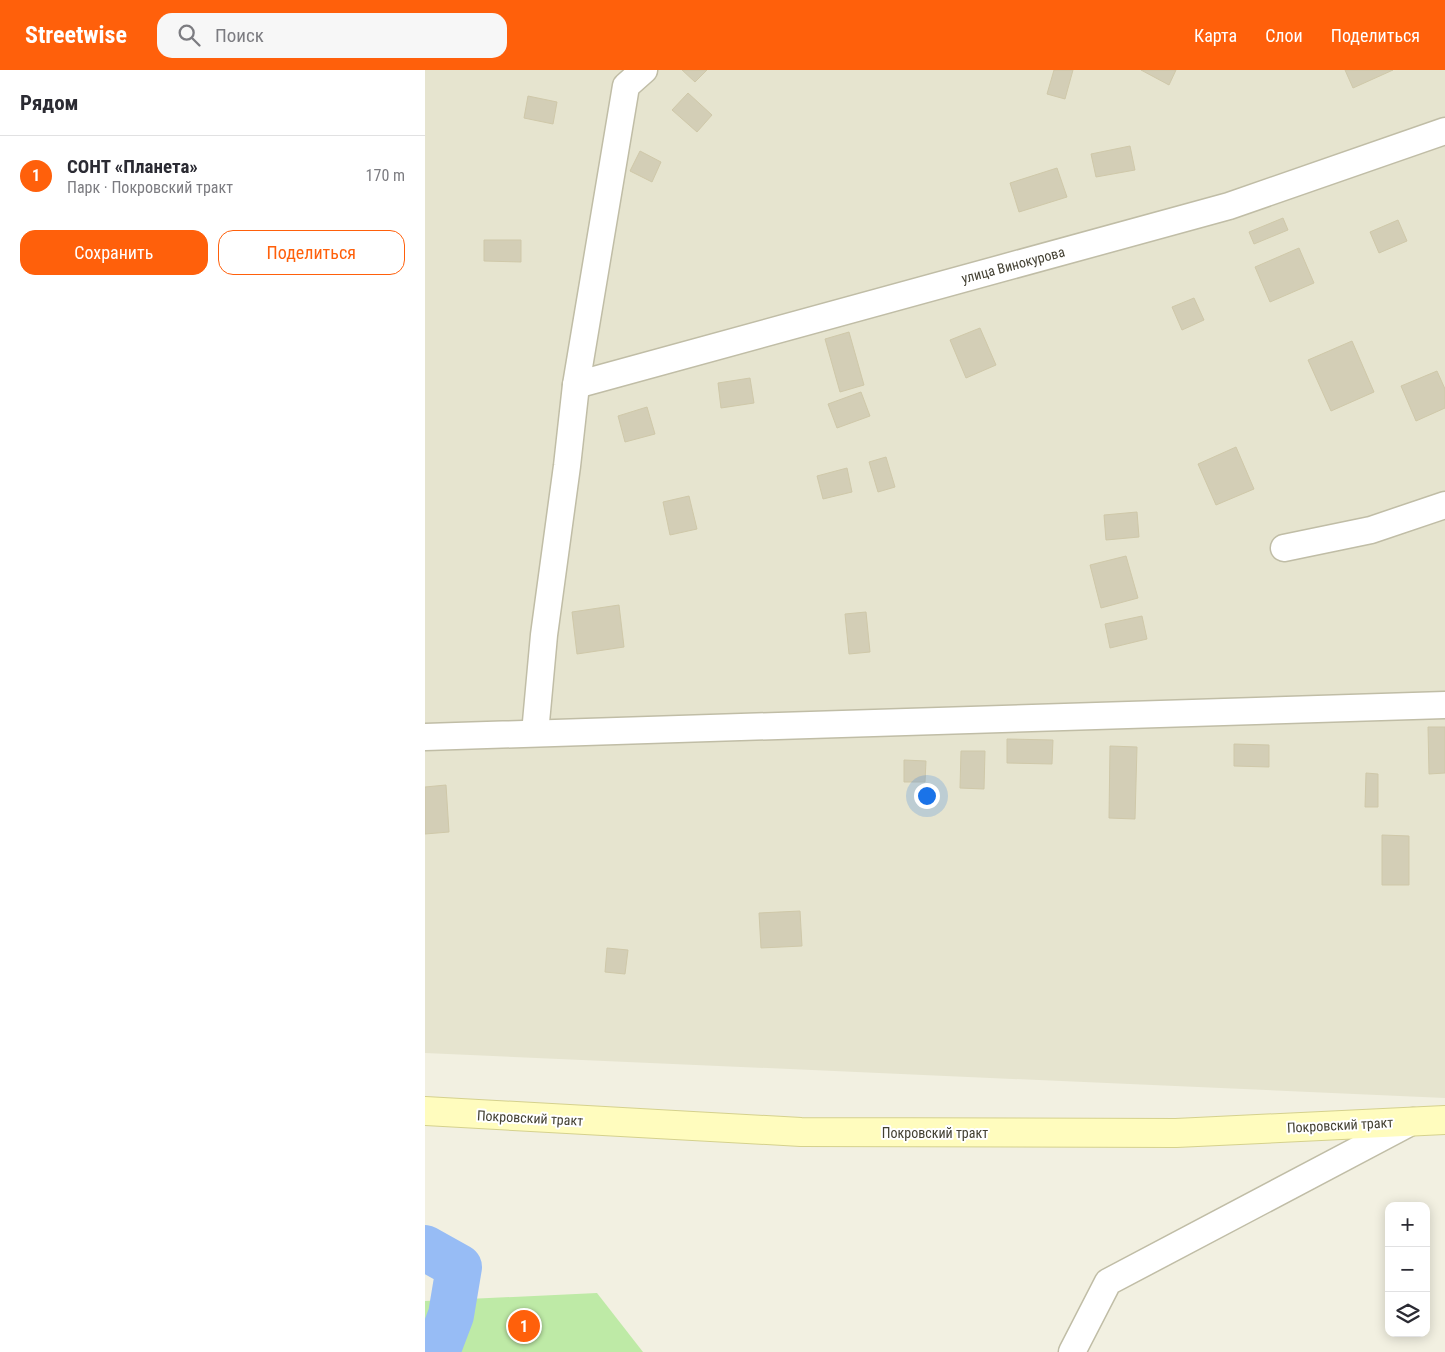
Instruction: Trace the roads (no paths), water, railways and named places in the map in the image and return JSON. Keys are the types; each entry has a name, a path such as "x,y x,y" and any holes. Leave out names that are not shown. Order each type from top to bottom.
{"main road":[{"name":"Покровский тракт","path":"425,1111 810,1132 1175,1133 1445,1120"}],"street":[{"path":"535,733 544,635 576,385 633,75"},
{"name":"улица Винокурова","path":"576,385 1229,206 1445,131"},
{"path":"1284,548 1371,530 1445,505"},
{"path":"425,737 1445,706"},
{"path":"1072,1352 1108,1282 1413,1122"}],"waterway":[{"path":"425,1248 459,1267 451,1315 437,1352"}],"place":[{"name":"СОНТ «Планета»","path":"524,1326"}]}
